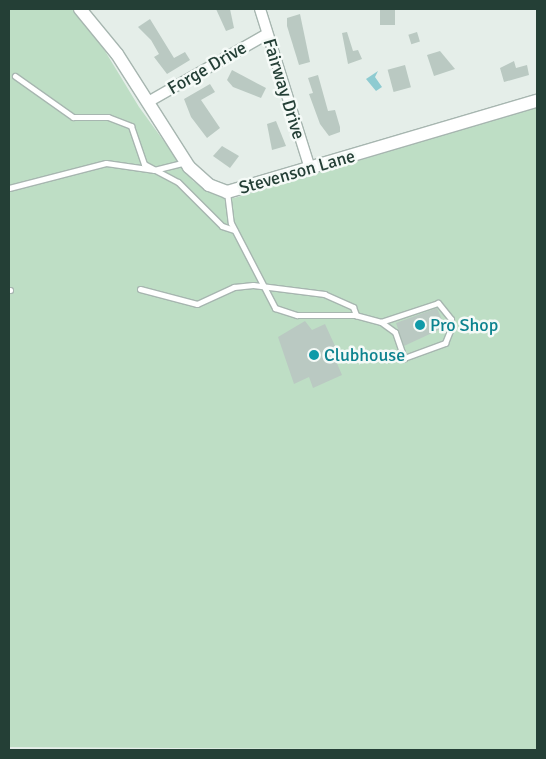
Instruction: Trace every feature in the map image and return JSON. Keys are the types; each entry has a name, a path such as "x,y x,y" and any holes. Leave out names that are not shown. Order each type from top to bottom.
{"street":[{"name":"Stevenson Lane","path":"80,9 148,102 186,162 209,185 228,192 310,170 537,101"},
{"name":"Fairway Drive","path":"260,9 310,170"},
{"name":"Forge Drive","path":"148,102 267,34"}],"lane":[{"path":"15,76 73,118 108,117 131,126 136,135 137,155 154,170 178,182 222,226 235,231"},
{"path":"9,188 106,163 154,170 186,162"},
{"path":"228,192 227,211 235,231 270,303 283,312 356,315 381,322 394,332 404,358 445,343 451,328 451,319 438,303 381,322"},
{"path":"140,289 197,304 234,287 324,294 354,307 356,315"}],"green space":[{"path":"9,9 73,9 88,23 139,107 193,181 209,192 234,198 537,107 537,750 9,747"}],"water":[{"path":"378,71 375,77 382,87 376,91 366,79"}],"building":[{"path":"216,9 230,9 234,28 226,31"},
{"path":"380,9 395,9 395,25 380,25"},
{"path":"300,14 310,62 299,65 287,26 287,18"},
{"path":"150,19 174,58 185,52 190,60 167,74 154,57 159,54 151,40 138,27"},
{"path":"347,32 353,51 358,50 362,59 348,64 342,33"},
{"path":"417,32 420,42 411,44 408,35"},
{"path":"440,51 455,69 434,76 427,55"},
{"path":"514,61 516,68 527,65 529,75 504,82 500,68"},
{"path":"405,65 411,87 394,92 388,70"},
{"path":"232,70 266,88 261,98 233,87 227,80"},
{"path":"318,75 328,111 335,110 340,127 340,132 329,136 320,124 309,94 313,93 308,78"},
{"path":"210,84 215,92 201,100 220,128 207,138 191,117 184,99"},
{"path":"276,121 286,146 272,150 267,124"},
{"path":"222,146 239,156 230,168 213,156"},
{"name":"Pro Shop","path":"437,308 445,327 404,346 396,323"},
{"name":"Clubhouse","path":"305,321 312,330 325,324 341,359 336,361 342,375 313,388 309,377 294,384 278,337"}],"place":[{"name":"Pro Shop","path":"420,325"},
{"name":"Clubhouse","path":"314,355"}]}
